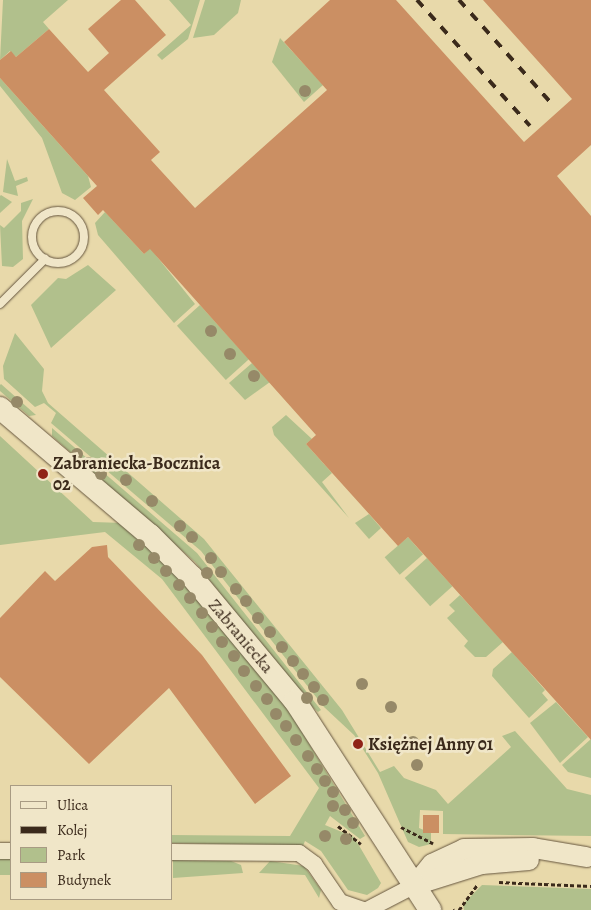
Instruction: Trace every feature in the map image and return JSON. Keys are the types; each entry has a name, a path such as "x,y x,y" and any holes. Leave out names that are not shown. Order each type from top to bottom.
{"main road":[{"name":"Zabraniecka","path":"0,408 150,535 192,577 295,701 430,910"}],"street":[{"path":"367,910 415,886 432,864 464,849 533,848 588,857"},
{"path":"172,852 299,854 314,864 340,902 363,910"}],"lane":[{"path":"0,304 45,259 69,260 80,250 84,234 71,214 46,213 34,226 33,244 45,259"}],"path":[{"path":"394,823 437,846"},
{"path":"338,826 362,844"},
{"path":"459,910 480,882"},
{"path":"490,882 591,886"}],"green space":[{"path":"3,0 68,0 43,22 49,29 16,57 10,51 0,60"},
{"path":"169,0 200,0 188,39 162,60 157,55 191,25"},
{"path":"205,0 241,0 238,13 214,35 193,38"},
{"path":"280,38 323,85 304,102 272,62"},
{"path":"0,78 88,176 91,187 75,200 62,193 42,138 0,86"},
{"path":"7,159 15,181 27,177 28,181 16,186 18,196 3,192"},
{"path":"0,196 12,202 0,213"},
{"path":"33,199 22,221 23,259 13,267 2,266 0,225 4,228 21,211 21,203"},
{"path":"105,212 144,254 150,248 195,304 174,323 98,235 95,223"},
{"path":"88,265 116,290 51,348 31,305 58,278 66,279"},
{"path":"200,305 249,359 226,380 177,326"},
{"path":"15,333 44,369 42,391 48,403 204,539 342,710 380,772 394,766 404,778 436,790 448,804 511,747 502,736 515,731 567,789 591,795 591,836 443,834 443,811 420,810 419,828 431,833 431,844 419,847 408,842 378,773 354,735 324,707 201,551 51,423 56,413 44,403 35,407 4,379 3,366"},
{"path":"252,363 270,382 245,400 229,383"},
{"path":"0,385 36,415 29,416 0,391"},
{"path":"286,415 312,439 306,444 332,473 322,482 349,518 274,435 272,427"},
{"path":"52,428 197,553 321,710 318,712 308,703 195,562 52,436"},
{"path":"0,436 93,522 123,523 162,558 288,709 365,836 360,839 330,816 325,825 354,837 381,883 378,888 367,895 348,890 321,851 305,841 303,846 172,843 172,835 290,836 319,788 162,579 105,532 0,545"},
{"path":"369,514 381,528 369,539 355,523"},
{"path":"408,537 423,554 400,575 385,557"},
{"path":"427,558 452,586 430,606 405,578"},
{"path":"460,595 503,642 486,657 475,657 464,646 468,641 447,618 455,611 449,605"},
{"path":"512,652 545,690 542,693 548,700 529,718 492,676 493,669"},
{"path":"556,702 588,737 560,763 530,723"},
{"path":"591,739 591,778 568,772 562,765"},
{"path":"0,858 10,858 10,875 0,875"},
{"path":"173,860 231,861 241,865 243,873 173,878"},
{"path":"270,861 304,866 321,890 319,898 305,875 259,873"},
{"path":"482,885 591,889 591,910 464,910 463,904"}],"building":[{"path":"121,0 135,0 166,35 104,90 160,152 151,160 195,208 327,90 284,42 330,0 396,0 524,142 572,99 483,0 591,0 591,145 557,176 591,216 591,740 408,537 398,546 306,444 316,435 150,249 144,254 103,210 98,215 83,198 97,186 0,78 0,60 11,51 16,57 49,29 88,72 109,53 88,29"},
{"path":"107,545 108,557 202,655 291,776 255,804 169,688 89,764 0,677 0,618 45,571 55,581 92,547"},
{"path":"423,815 439,815 439,833 423,833"}],"railway":[{"path":"417,0 530,126"},
{"path":"459,0 553,105"}],"place":[{"name":"Zabraniecka-Bocznica 02","path":"43,474"},
{"name":"Księżnej Anny 01","path":"358,744"}]}
